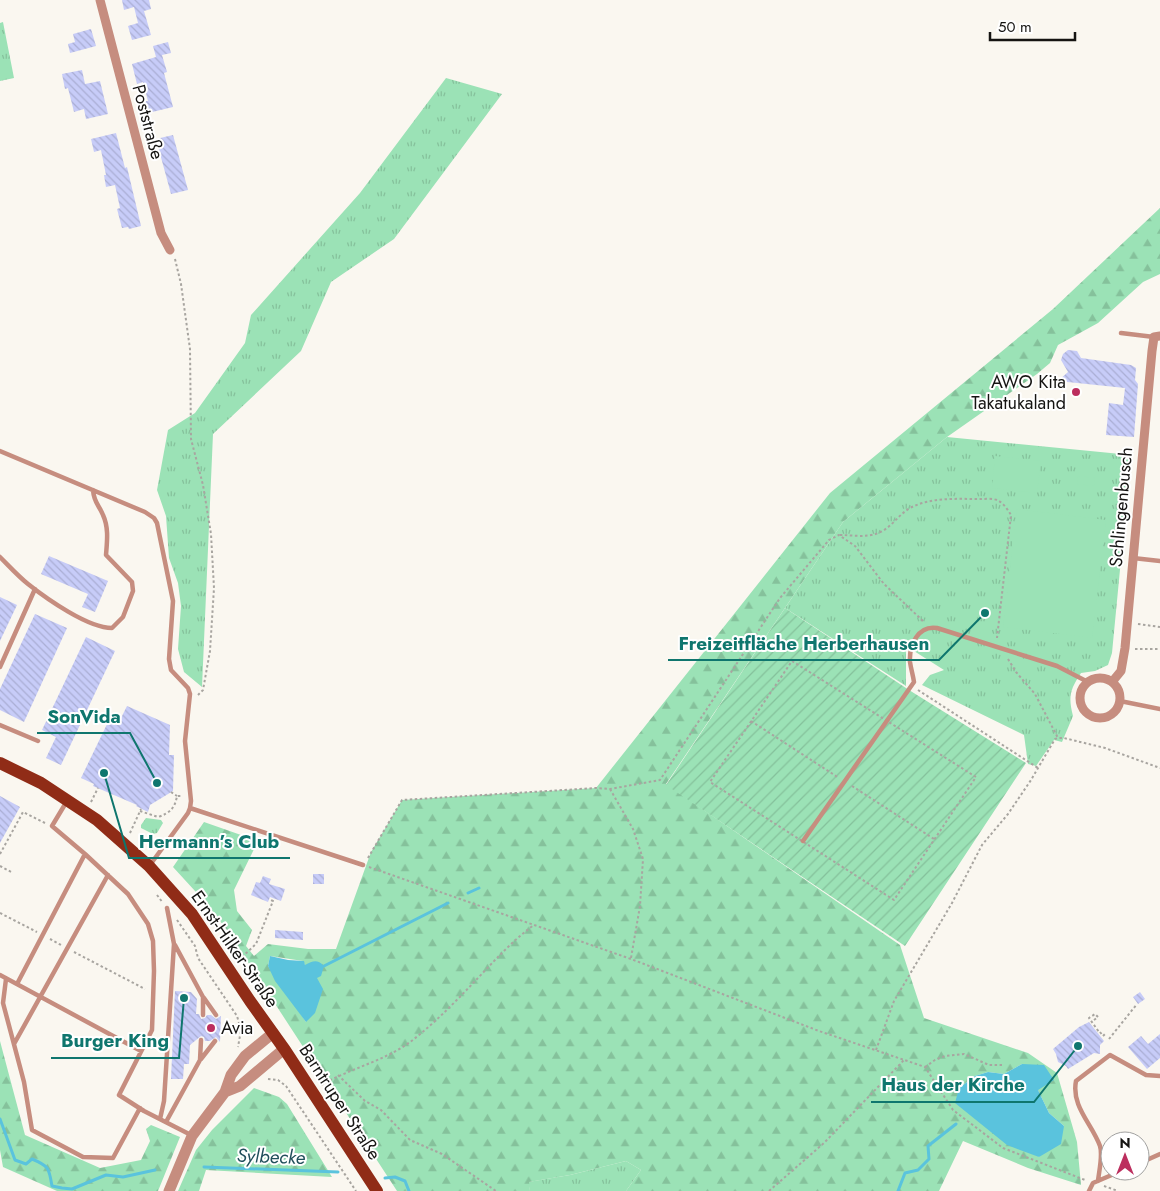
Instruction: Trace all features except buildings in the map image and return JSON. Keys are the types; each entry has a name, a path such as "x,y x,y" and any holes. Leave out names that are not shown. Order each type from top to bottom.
{"main road":[{"name":"Ernst-Hilker-Straße","path":"0,763 41,783 97,820 149,866 192,914 273,1033"},
{"name":"Barntruper Straße","path":"273,1033 377,1191"}],"street":[{"name":"Poststraße","path":"100,0 161,233 170,250"},
{"name":"Schlingenbusch","path":"1112,682 1121,671 1125,648 1157,336"},
{"path":"1103,678 1112,682 1118,691 1120,701 1114,712 1102,718 1090,715 1085,711 1080,699 1084,687 1088,682 1103,678"},
{"path":"169,1191 192,1136 225,1092 231,1075 245,1056 273,1033"},
{"path":"225,1092 240,1086 284,1049"}],"lane":[{"path":"1121,333 1157,336"},
{"path":"0,451 145,512 154,518 157,523 173,601 169,659 171,670 188,688 190,694 186,741 191,796 188,813 149,866"},
{"path":"0,557 27,584 70,613 103,628 112,628 123,617 133,590 132,582 106,555 107,530 103,515 94,500 93,490"},
{"path":"1133,558 1160,561"},
{"path":"0,667 35,589"},
{"path":"804,841 914,682 910,662 913,641 921,632 930,627 1057,666 1088,682"},
{"path":"1120,701 1160,709"},
{"path":"0,725 38,741"},
{"path":"67,800 52,826 128,894 148,924 153,942 152,1030 119,1094 140,1108 192,1136"},
{"path":"190,808 363,865"},
{"path":"17,984 85,854"},
{"path":"14,1044 108,875"},
{"path":"160,1119 164,1101 174,944 167,908"},
{"path":"174,944 203,997 216,1016"},
{"path":"0,975 141,1051"},
{"path":"6,979 3,1003 24,1082 32,1130 83,1157 113,1158 140,1108"},
{"path":"203,997 203,1014"},
{"path":"200,1060 201,1040"},
{"path":"166,1122 200,1060 215,1041"},
{"path":"1096,1182 1101,1148 1076,1100 1074,1090 1076,1081 1110,1055 1146,1075 1160,1076"},
{"path":"1089,1191 1096,1182 1100,1180"}],"path":[{"path":"170,250 174,257 181,284 187,320 191,378 189,412 191,439 203,485 211,534 213,579 210,651 203,690 189,703"},
{"path":"996,648 1011,515 1006,506 997,499 952,498 912,507 899,515 888,527 872,535 839,535 828,540 780,598 660,780 610,789 402,800 363,865 631,959 819,1030 925,1067 953,1110 1003,1148 1096,1182"},
{"path":"839,535 854,546 884,584 921,619"},
{"path":"1127,623 1160,627"},
{"path":"1125,648 1160,648"},
{"path":"1003,650 1016,672 1035,694 1058,738"},
{"path":"911,686 1038,768"},
{"path":"1058,738 1105,748 1160,768"},
{"path":"876,1050 894,1001 952,903 982,845 1008,814 1058,738"},
{"path":"91,802 98,788"},
{"path":"610,789 633,829 643,859 640,906 631,959"},
{"path":"171,792 181,796"},
{"path":"130,833 141,810 158,817 166,814 175,805 177,796"},
{"path":"0,854 23,812 52,826"},
{"path":"0,866 13,873"},
{"path":"152,888 167,908"},
{"path":"242,957 256,944 273,901 269,899"},
{"path":"180,923 194,946 198,958 237,1016 241,1030 238,1047"},
{"path":"328,1081 385,1056 413,1040 457,1001 518,936 534,925"},
{"path":"1109,1039 1137,1004"},
{"path":"1094,1020 1098,1017 1095,1014 1089,1018 1099,1032 1103,1036 1105,1034"},
{"path":"925,1067 940,1058 964,1054 989,1066 1002,1066"},
{"path":"769,1191 824,1143 904,1060"},
{"path":"338,1075 365,1101 381,1110 410,1140 442,1154 496,1191"},
{"path":"263,1081 273,1078 286,1086 356,1191"}],"green space":[{"path":"3,22 14,78 0,81 0,23"},
{"path":"446,78 502,94 394,239 331,282 301,351 213,434 202,687 184,672 178,649 181,606 178,583 169,558 166,516 157,490 168,430 195,413 245,343 251,315 360,193"},
{"path":"1160,208 1160,274 1143,282 1098,323 1058,345 1050,363 1037,374 947,437 843,522 666,784 900,945 924,1018 1028,1053 1057,1073 1077,1142 1081,1185 1028,1168 963,1141 939,1191 626,1191 641,1170 626,1161 570,1175 529,1182 530,1191 397,1191 227,930 206,903 173,867 204,822 258,841 234,890 237,911 252,930 246,946 254,956 268,944 308,949 336,949 371,852 402,800 596,788 830,493 1053,309","holes":["270,956 303,961 305,965 306,1022 268,966","1022,1064 1049,1113 1064,1126 1039,1157 959,1088 975,1076 988,1072 1004,1074"]},
{"path":"947,437 1131,455 1112,653 1108,665 1095,671 1081,673 1071,693 1073,716 1062,742 1054,740 1036,766 1028,764 1024,735 922,685 930,675 944,670 906,646 906,686 785,608 843,522"},
{"path":"995,456 1041,461 1037,493 992,488"},
{"path":"1078,476 1095,478 1094,486 1077,484"},
{"path":"1017,509 1106,520 1092,638 1003,627"},
{"path":"785,608 909,690 1026,763 905,946 666,785"},
{"path":"146,818 161,820 163,823 157,833 153,834 141,828"},
{"path":"0,1041 25,1135 100,1168 141,1160 150,1141 146,1129 151,1125 180,1137 158,1191 57,1191 3,1167 0,1150"},
{"path":"254,1088 279,1097 287,1104 332,1177 206,1170 199,1191 178,1191 196,1150 212,1130"},
{"path":"626,1161 641,1170 626,1191 530,1191 528,1182 570,1175"}],"water":[{"path":"270,956 304,961 305,965 317,962 324,966 321,976 317,978 323,989 315,1013 306,1022 275,981 268,966"},
{"path":"1022,1064 1044,1065 1054,1080 1038,1090 1049,1113 1064,1126 1061,1144 1039,1157 1007,1145 955,1103 959,1088 975,1076 988,1072 1004,1074"}],"waterway":[{"path":"468,893 479,888"},
{"path":"324,966 448,903"},
{"name":"Sylbecke","path":"0,1119 15,1160 26,1164 32,1159 45,1166 49,1171 52,1186 72,1189 106,1175 123,1177 155,1170"},
{"path":"898,1191 905,1173 918,1170 929,1159 928,1146 956,1124"},
{"name":"Sylbecke","path":"204,1167 338,1172"},
{"name":"Sylbecke","path":"385,1178 395,1177 405,1181 409,1191"}],"place":[{"name":"AWO Kita Takatukaland","path":"1076,392"},
{"name":"Freizeitfläche Herberhausen","path":"985,613"},
{"name":"Hermann’s Club","path":"104,773"},
{"name":"SonVida","path":"157,783"},
{"name":"Burger King","path":"184,998"},
{"name":"Avia","path":"211,1028"},
{"name":"Haus der Kirche","path":"1078,1046"}]}
